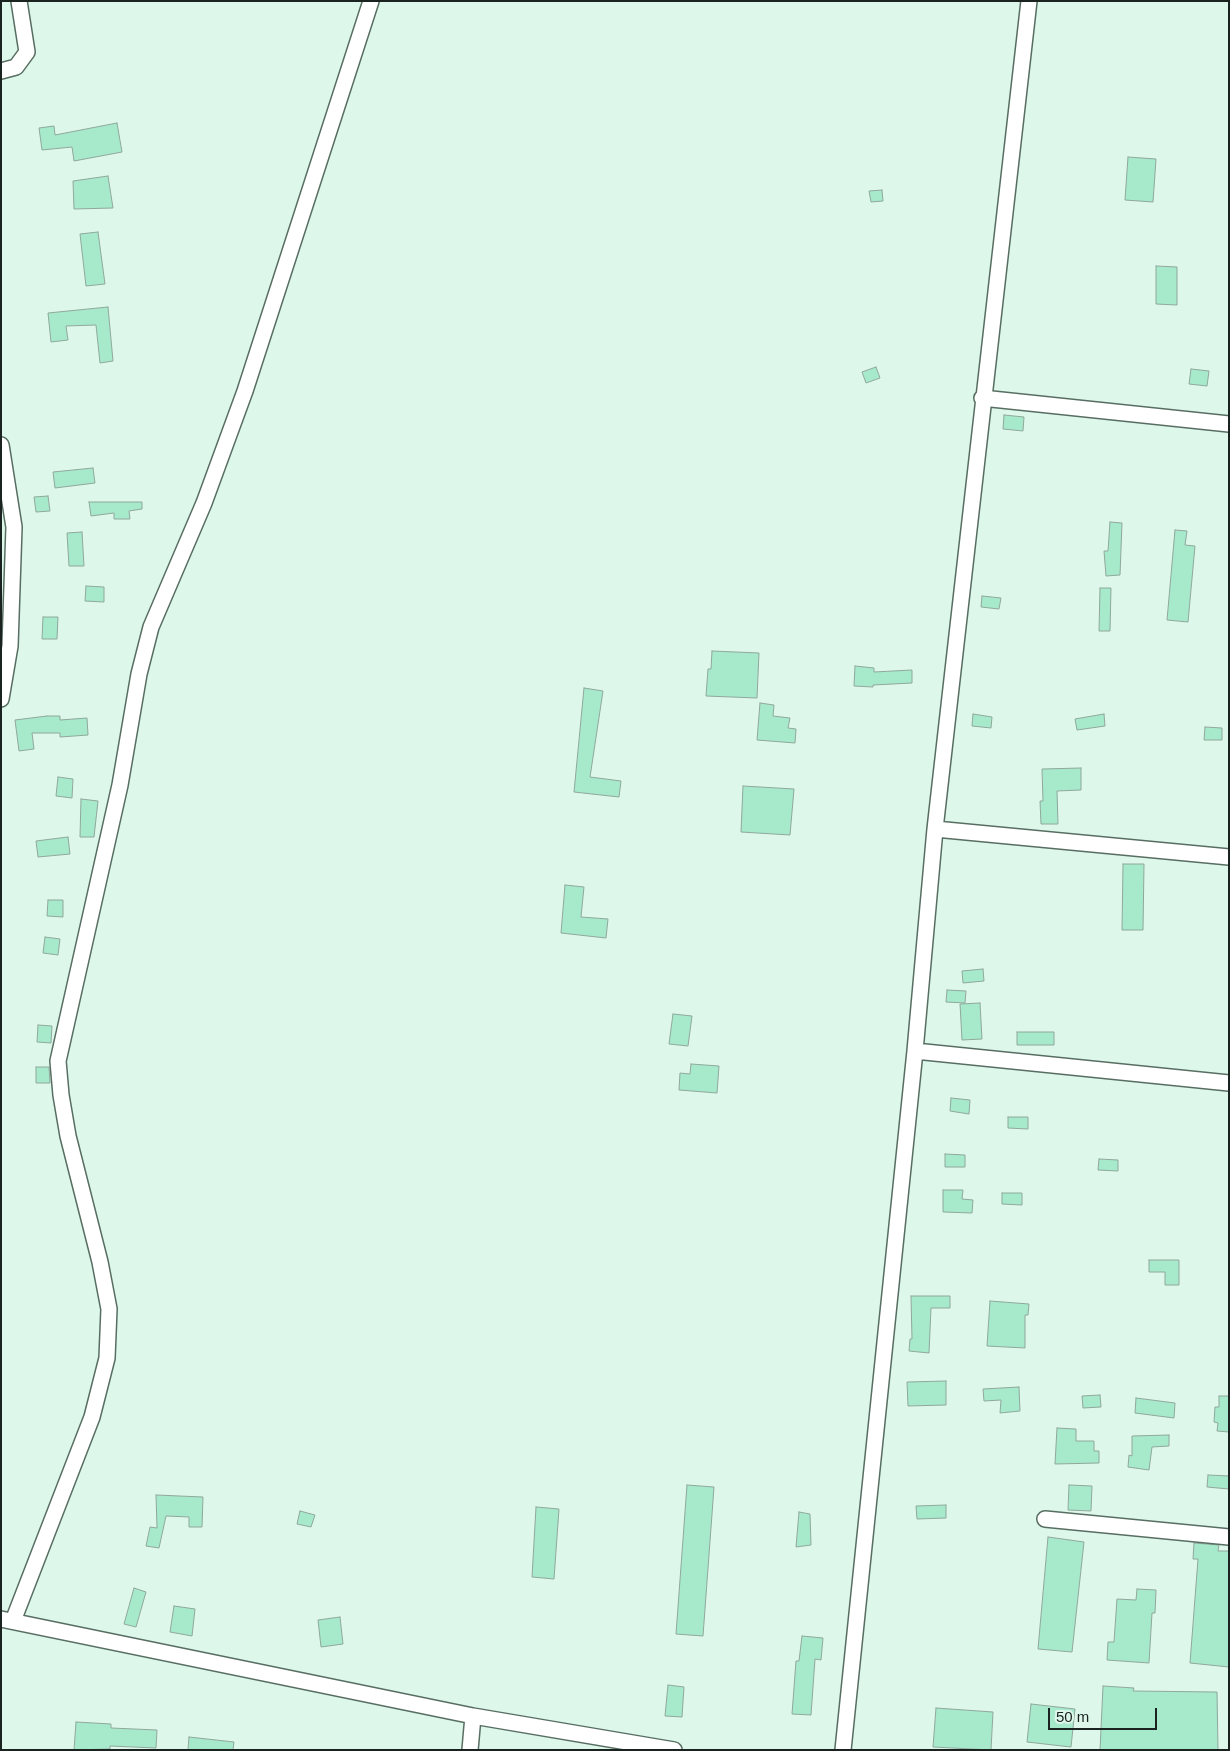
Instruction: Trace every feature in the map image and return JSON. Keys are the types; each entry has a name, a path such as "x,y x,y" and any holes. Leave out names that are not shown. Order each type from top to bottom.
{"street":[{"path":"1,71 16,67 27,52 19,1"},
{"path":"371,1 246,391 204,503 151,627 139,674 120,786 58,1061 61,1095 68,1136 100,1262 109,1308 107,1358 92,1417 7,1620 625,1746 674,1750"},
{"path":"843,1750 915,1051 935,829 982,398 1029,1"},
{"path":"982,398 1229,424"},
{"path":"1,445 7,527 6,646 1,699"},
{"path":"935,829 1229,857"},
{"path":"915,1051 1229,1083"},
{"path":"1045,1519 1229,1537"},
{"path":"470,1750 473,1716"}],"building":[{"path":"117,123 122,152 74,161 72,147 42,150 39,128 54,126 55,135"},
{"path":"1128,157 1156,159 1153,202 1125,200"},
{"path":"108,176 113,208 74,209 73,181"},
{"path":"882,190 883,201 871,202 869,191"},
{"path":"98,232 105,284 86,286 80,234"},
{"path":"1156,266 1177,267 1177,305 1156,304"},
{"path":"108,307 113,361 100,363 96,325 66,326 68,340 51,342 48,313"},
{"path":"876,367 880,378 866,383 862,372"},
{"path":"1191,369 1209,371 1207,386 1189,384"},
{"path":"1004,415 1024,417 1023,431 1003,429"},
{"path":"93,468 95,483 55,488 53,472"},
{"path":"48,496 50,511 36,512 34,497"},
{"path":"89,502 142,502 142,509 129,511 130,519 114,519 114,513 91,516"},
{"path":"1110,522 1122,523 1120,575 1106,576 1104,551 1108,551"},
{"path":"1175,530 1187,531 1185,545 1195,546 1188,622 1167,620"},
{"path":"82,532 84,566 69,566 67,533"},
{"path":"86,586 104,587 104,602 85,601"},
{"path":"1100,588 1111,588 1110,631 1099,631"},
{"path":"982,596 1001,598 999,609 981,607"},
{"path":"43,617 58,617 57,639 42,639"},
{"path":"712,651 759,653 757,698 706,696 708,669 711,669"},
{"path":"855,666 874,668 874,672 912,670 912,683 873,685 873,687 854,686"},
{"path":"584,688 603,691 590,777 621,781 619,797 574,792"},
{"path":"760,703 774,705 773,716 790,718 788,728 796,729 795,743 757,740"},
{"path":"973,714 992,717 991,728 972,726"},
{"path":"1104,714 1105,726 1077,730 1075,719"},
{"path":"60,716 60,720 87,718 88,735 60,737 60,733 32,733 34,749 19,751 15,720"},
{"path":"1205,727 1222,728 1222,740 1204,740"},
{"path":"1081,768 1081,790 1057,791 1058,824 1041,824 1040,801 1043,801 1042,769"},
{"path":"58,777 73,779 72,798 56,796"},
{"path":"743,786 794,789 790,835 741,832"},
{"path":"81,799 98,801 94,837 80,837"},
{"path":"68,837 70,854 38,857 36,841"},
{"path":"1123,864 1144,864 1143,930 1122,930"},
{"path":"565,885 584,887 581,917 608,919 606,938 561,933"},
{"path":"48,900 63,900 63,917 47,916"},
{"path":"45,937 60,939 58,955 43,953"},
{"path":"983,969 984,981 963,983 962,971"},
{"path":"947,990 966,991 965,1003 946,1002"},
{"path":"980,1003 982,1039 962,1040 960,1004"},
{"path":"673,1014 692,1016 688,1046 669,1044"},
{"path":"38,1025 52,1026 51,1043 37,1042"},
{"path":"1017,1032 1054,1032 1054,1045 1017,1045"},
{"path":"691,1064 719,1066 717,1093 679,1090 680,1073 690,1074"},
{"path":"36,1067 49,1067 50,1083 36,1083"},
{"path":"951,1098 970,1100 969,1114 950,1111"},
{"path":"1008,1117 1028,1117 1028,1129 1008,1128"},
{"path":"945,1154 965,1155 965,1167 945,1167"},
{"path":"1099,1159 1118,1160 1118,1171 1098,1170"},
{"path":"943,1190 963,1190 962,1199 973,1200 972,1213 943,1212"},
{"path":"1002,1193 1022,1193 1022,1205 1002,1204"},
{"path":"1149,1260 1179,1260 1179,1285 1165,1285 1165,1272 1149,1272"},
{"path":"911,1296 950,1296 950,1308 931,1308 929,1353 909,1351 910,1339 912,1339"},
{"path":"990,1301 1029,1304 1028,1315 1025,1315 1025,1348 987,1346"},
{"path":"946,1381 946,1405 908,1406 907,1382"},
{"path":"1019,1387 1020,1411 1000,1413 1001,1400 984,1401 983,1389"},
{"path":"1100,1395 1101,1407 1083,1408 1082,1396"},
{"path":"1219,1396 1229,1396 1229,1432 1217,1431 1218,1423 1214,1422 1215,1407 1219,1407"},
{"path":"1136,1398 1175,1403 1174,1418 1135,1413"},
{"path":"1057,1428 1076,1429 1076,1441 1094,1441 1094,1451 1099,1451 1099,1463 1055,1464"},
{"path":"1169,1435 1169,1446 1152,1447 1149,1470 1128,1467 1129,1455 1132,1456 1132,1436"},
{"path":"1208,1475 1229,1476 1229,1489 1207,1487"},
{"path":"687,1485 714,1487 703,1636 676,1634"},
{"path":"1069,1485 1092,1486 1091,1511 1068,1510"},
{"path":"156,1495 203,1497 202,1527 189,1527 189,1517 166,1516 159,1548 146,1546 150,1527 157,1528"},
{"path":"946,1505 946,1518 917,1519 916,1506"},
{"path":"536,1507 559,1509 554,1579 532,1577"},
{"path":"300,1511 315,1515 311,1527 297,1524"},
{"path":"799,1512 810,1514 811,1545 796,1547"},
{"path":"1048,1537 1084,1542 1072,1652 1038,1649"},
{"path":"1194,1543 1219,1545 1218,1551 1229,1551 1229,1667 1190,1663 1198,1559 1193,1559"},
{"path":"134,1588 146,1592 136,1627 124,1624"},
{"path":"1137,1589 1156,1590 1155,1613 1152,1613 1149,1663 1107,1660 1108,1642 1114,1642 1117,1599 1136,1600"},
{"path":"174,1606 195,1609 192,1636 170,1632"},
{"path":"340,1617 343,1644 321,1647 318,1620"},
{"path":"802,1636 823,1638 821,1660 815,1659 811,1715 792,1714 796,1661 799,1661"},
{"path":"668,1685 684,1687 682,1717 665,1716"},
{"path":"1103,1686 1134,1688 1133,1691 1217,1692 1218,1750 1100,1750"},
{"path":"1031,1704 1075,1709 1071,1747 1027,1742"},
{"path":"936,1708 993,1712 991,1750 933,1747"},
{"path":"76,1722 111,1724 111,1728 157,1730 156,1748 110,1746 110,1749 74,1750"},
{"path":"189,1737 234,1742 233,1750 188,1750"}]}
